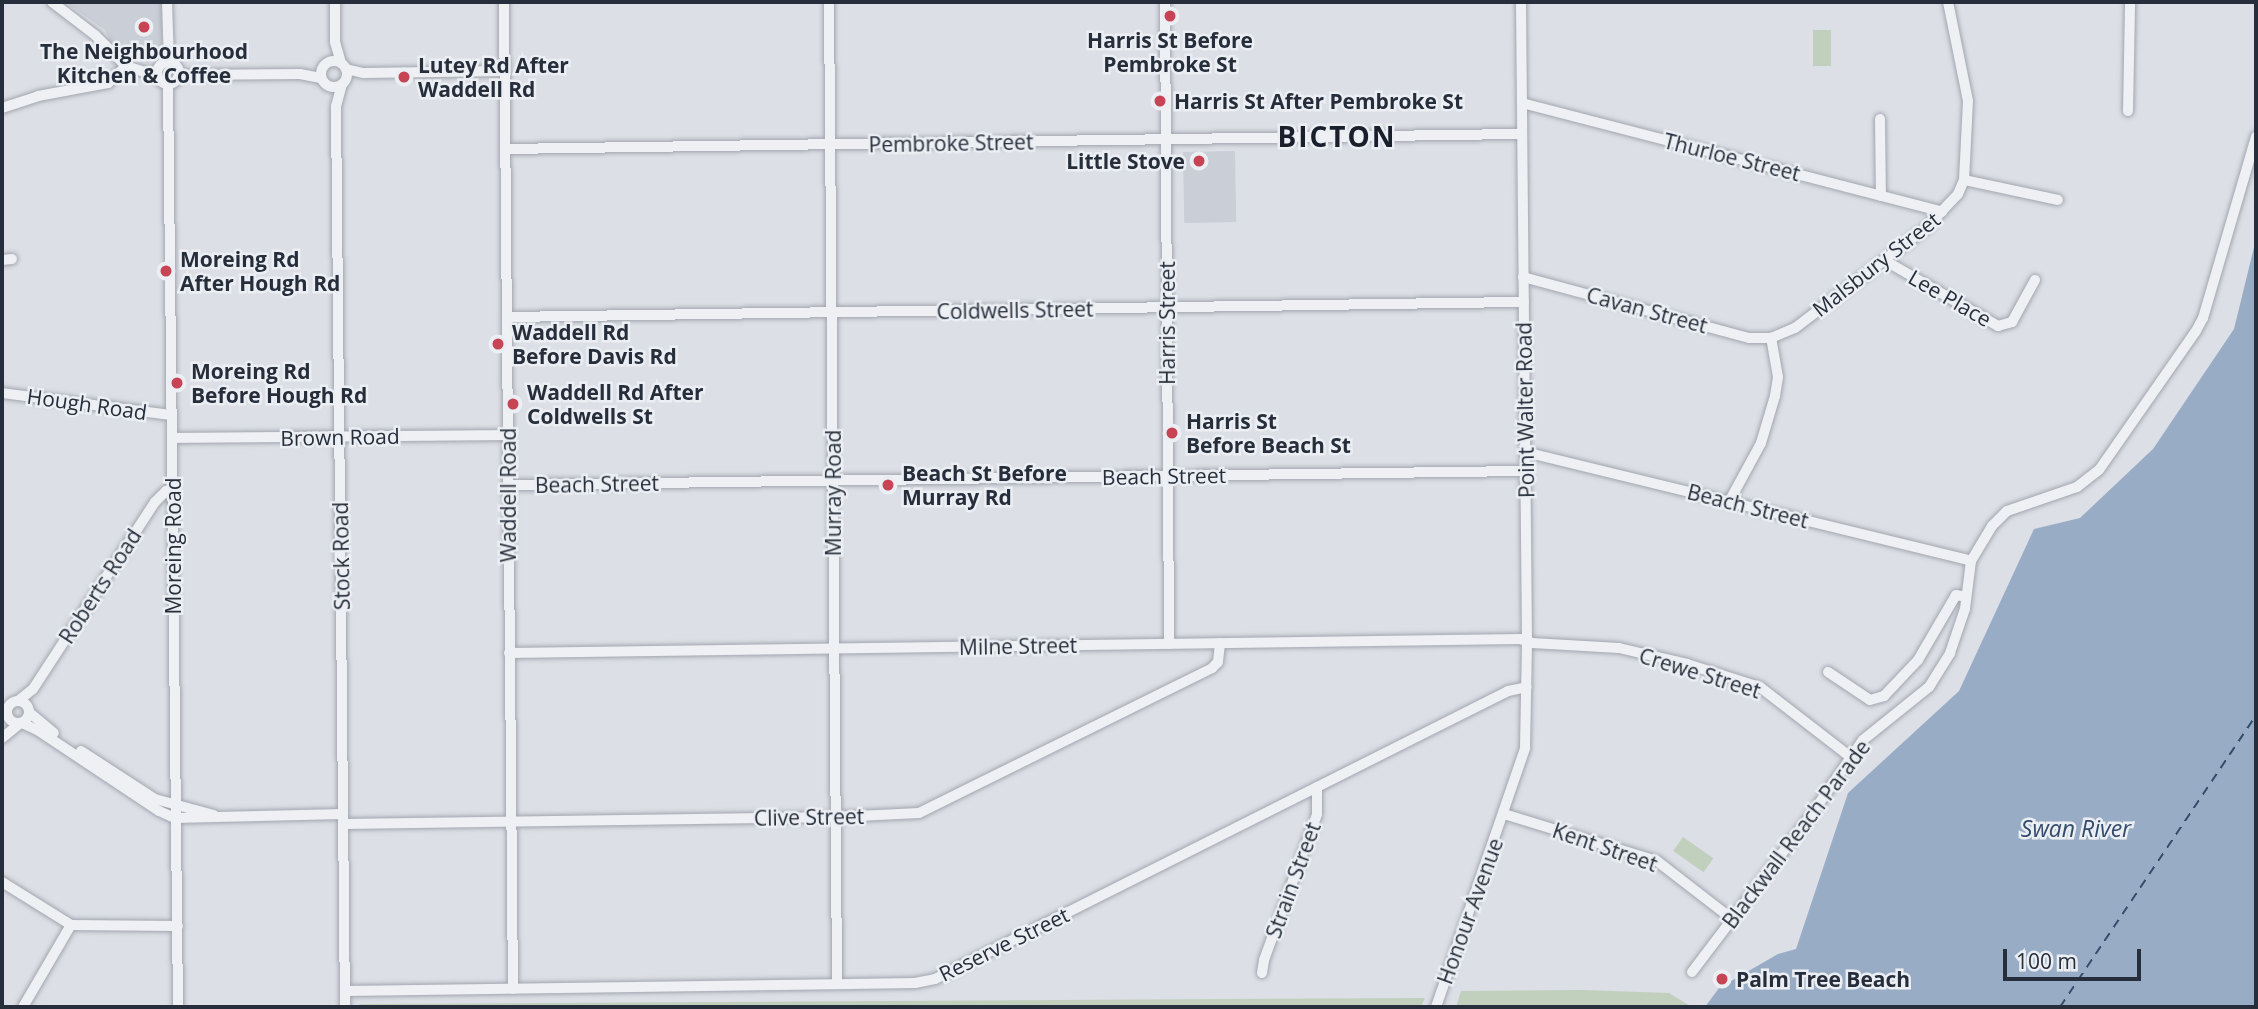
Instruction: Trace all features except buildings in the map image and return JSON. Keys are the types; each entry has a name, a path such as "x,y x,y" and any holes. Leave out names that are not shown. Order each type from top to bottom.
{"street":[{"path":"52,2 95,35 127,66 144,72 157,72"},
{"path":"167,2 169,62"},
{"path":"325,73 334,87 343,74 335,42 335,2"},
{"name":"Waddell Road","path":"504,2 513,989"},
{"name":"Murray Road","path":"829,2 837,984"},
{"name":"Harris Street","path":"1165,2 1169,644"},
{"name":"Point Walter Road","path":"1504,814 1525,748 1527,687 1521,2"},
{"path":"1948,2 1968,101 1964,180 2058,200"},
{"path":"2128,111 2130,2"},
{"path":"325,73 335,42"},
{"path":"169,62 177,66 179,75 176,81 168,84 161,82 157,72 160,65 169,62"},
{"path":"2,108 48,93 108,83 127,66"},
{"path":"179,75 505,71"},
{"name":"Stock Road","path":"325,73 336,106"},
{"name":"Stock Road","path":"343,74 336,106 345,1007"},
{"name":"Moreing Road","path":"168,84 178,1007"},
{"name":"Thurloe Street","path":"1522,103 1942,212"},
{"path":"1880,119 1881,196"},
{"name":"Pembroke Street","path":"505,149 1522,134"},
{"name":"Blackwall Reach Parade","path":"1692,972 1863,740 1929,687 1950,653 1966,597 1971,561 1992,526 2007,512 2077,487 2099,470 2196,331 2203,318 2256,137"},
{"name":"Malsbury Street","path":"1771,338 1795,328 1884,260 1942,212 1958,194 1964,180"},
{"name":"Lee Place","path":"1884,260 1998,326 2012,322 2035,280"},
{"name":"Cavan Street","path":"1524,277 1749,338 1771,338"},
{"name":"Coldwells Street","path":"507,317 1524,302"},
{"path":"1729,502 1761,443 1775,396 1778,377 1771,338"},
{"name":"Hough Road","path":"2,393 172,415"},
{"name":"Brown Road","path":"173,438 508,435"},
{"name":"Beach Street","path":"1525,452 1971,561"},
{"name":"Beach Street","path":"508,485 1525,471"},
{"name":"Roberts Road","path":"5,713 9,706 33,689 155,502 166,491 173,490"},
{"path":"1828,672 1870,700 1884,696 1918,660 1956,595 1966,597"},
{"name":"Milne Street","path":"509,653 1527,641"},
{"name":"Crewe Street","path":"1527,641 1619,649 1687,664 1760,687 1852,758"},
{"name":"Clive Street","path":"175,818 217,816 511,821 898,816 935,808 1212,668 1218,662 1220,643"},
{"name":"Reserve Street","path":"345,991 915,983 936,979 1508,691 1527,687"},
{"name":"Roberts Road","path":"29,710 33,689"},
{"name":"Clive Street","path":"2,697 16,701 51,731 148,795 217,816"},
{"path":"2,737 20,723 29,710"},
{"path":"2,729 5,713 39,731 159,811 175,818"},
{"name":"Strain Street","path":"1262,973 1264,960 1317,814 1317,787"},
{"name":"Kent Street","path":"1504,814 1657,861 1732,919"},
{"name":"Honour Avenue","path":"1436,1007 1504,814"},
{"path":"2,882 71,925 178,926"},
{"path":"23,1007 71,925"}],"shaded area":[{"path":"65,2 163,2 161,54 148,63 123,57 112,45 105,30"},
{"path":"1235,151 1236,222 1184,223 1183,152"}],"green space":[{"path":"1813,30 1831,30 1831,66 1813,66"},
{"path":"1683,837 1713,858 1704,872 1673,851"},
{"path":"1583,990 1669,993 1692,1007 1456,1007 1461,991"},
{"path":"1425,998 1421,1007 359,1007 359,1004"}],"water":[{"name":"Swan River","path":"2256,239 2256,1007 1705,1007 1719,988 1778,954 1796,949 1848,793 1959,691 2034,529 2080,518 2153,449 2234,329"}],"ferry route":[{"path":"2060,1007 2256,715"}],"place":[{"name":"Harris St Before Pembroke St","path":"1170,16"},
{"name":"The Neighbourhood Kitchen & Coffee","path":"144,27"},
{"name":"Lutey Rd After Waddell Rd","path":"404,77"},
{"name":"Harris St After Pembroke St","path":"1160,101"},
{"name":"Little Stove","path":"1199,161"},
{"name":"Moreing Rd After Hough Rd","path":"166,271"},
{"name":"Waddell Rd Before Davis Rd","path":"498,344"},
{"name":"Moreing Rd Before Hough Rd","path":"177,383"},
{"name":"Waddell Rd After Coldwells St","path":"513,404"},
{"name":"Harris St Before Beach St","path":"1172,433"},
{"name":"Beach St Before Murray Rd","path":"888,485"},
{"name":"Palm Tree Beach","path":"1722,979"}],"district":[{"name":"BICTON","path":"1337,136"}]}
